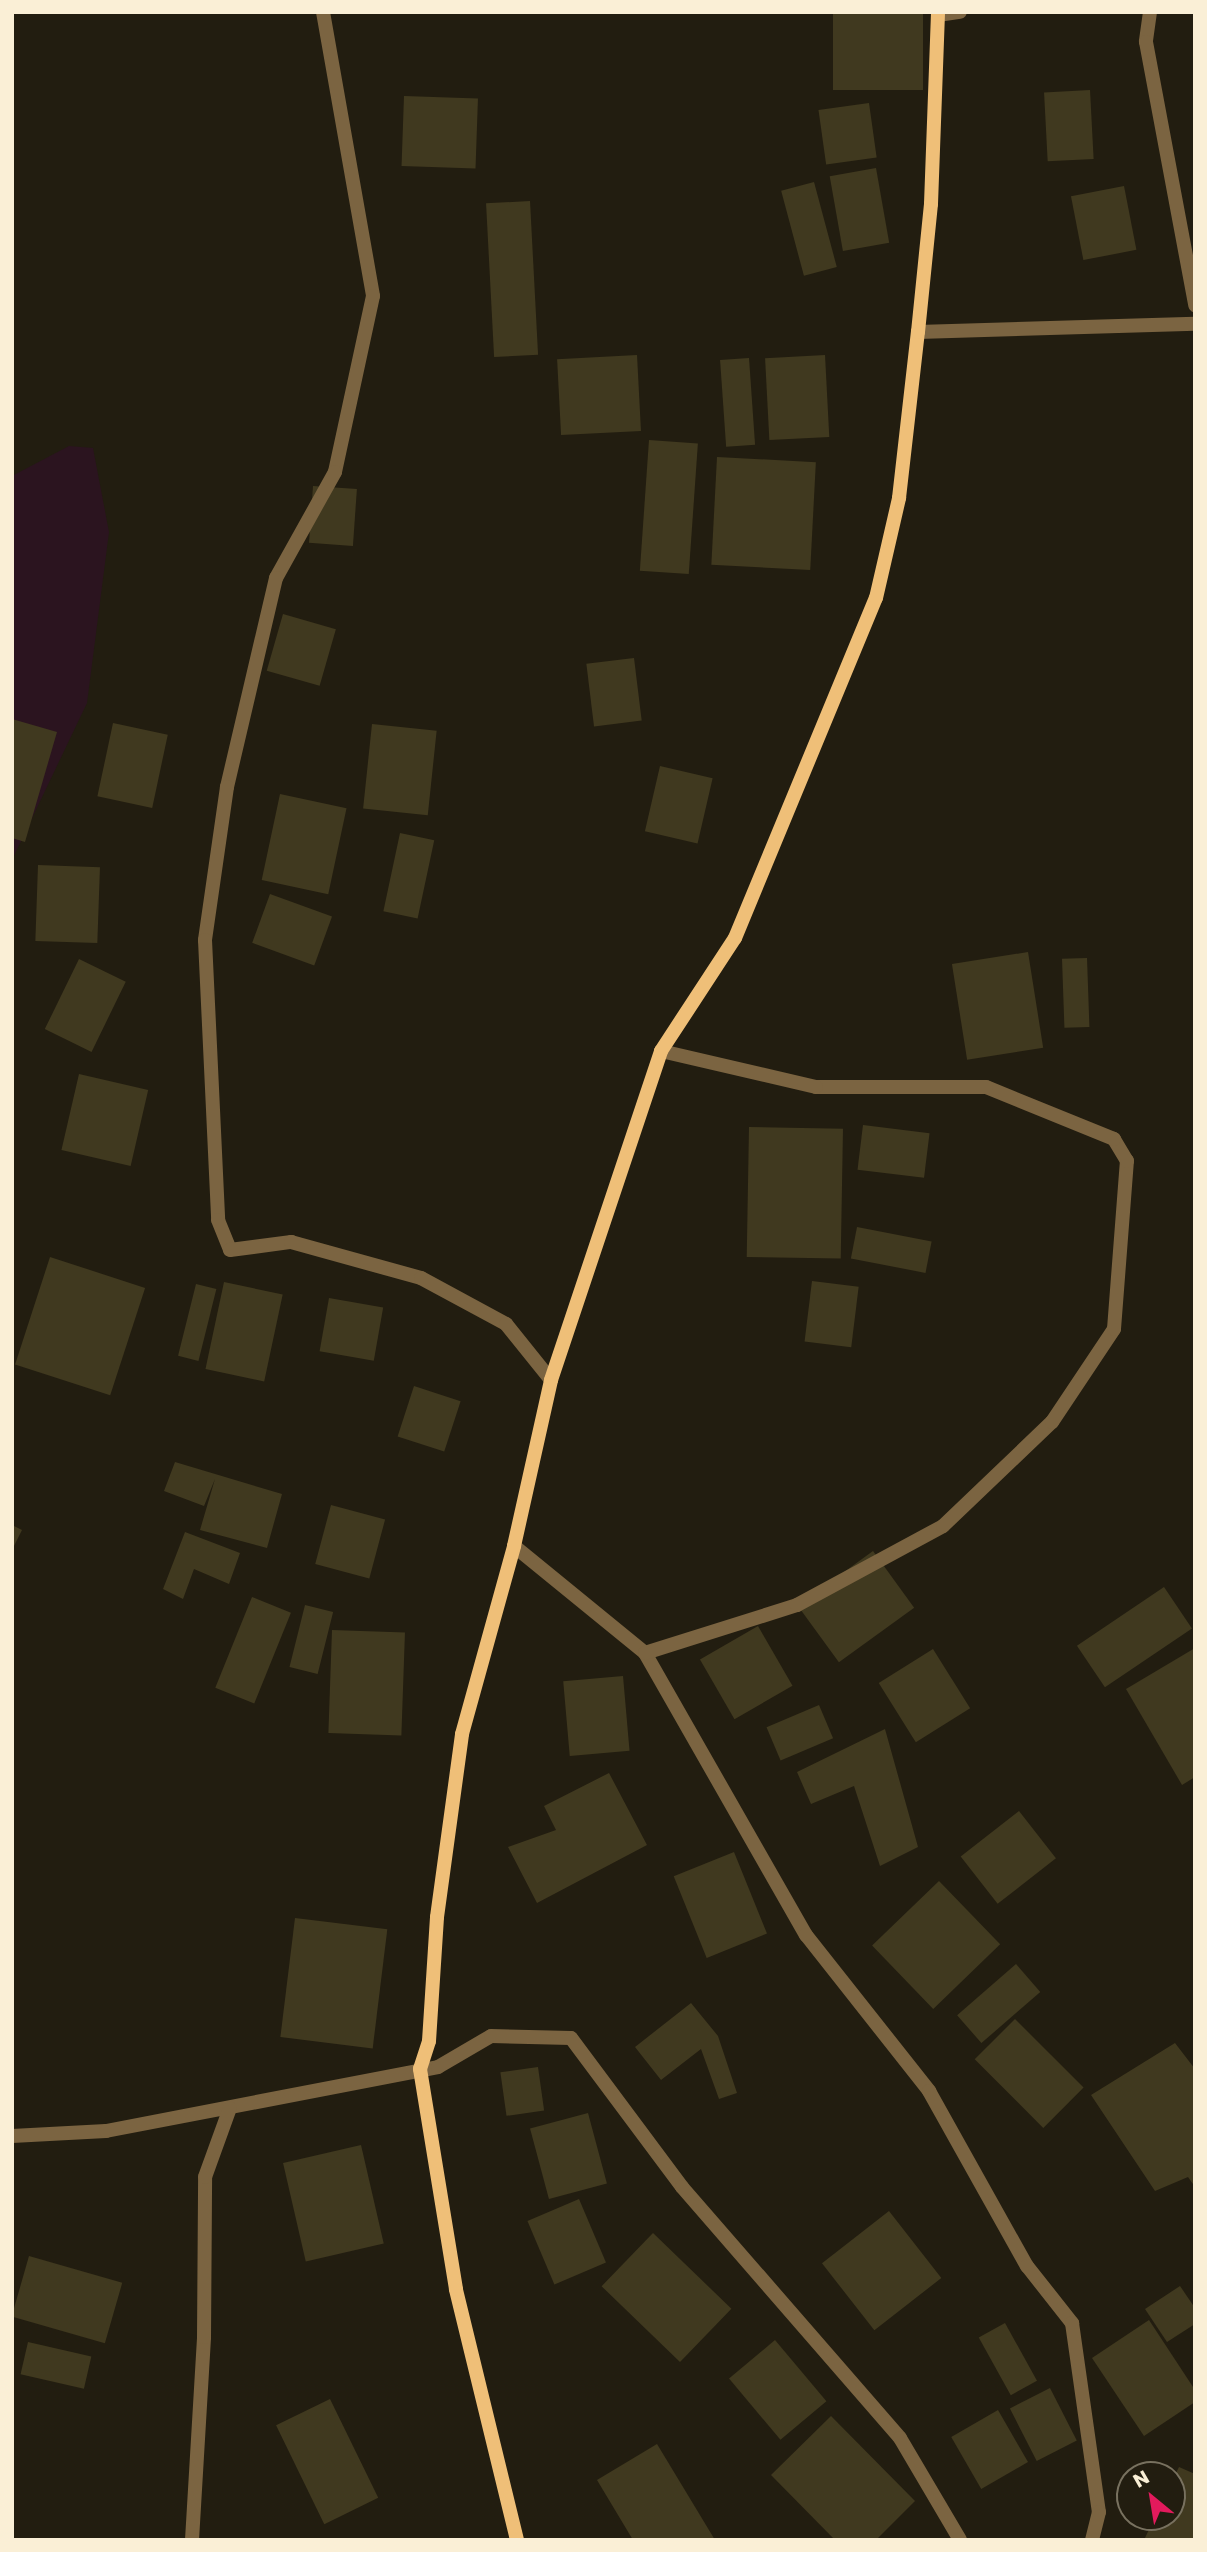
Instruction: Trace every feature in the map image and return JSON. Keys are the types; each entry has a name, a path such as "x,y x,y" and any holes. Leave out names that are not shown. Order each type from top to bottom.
{"main road":[{"path":"517,2540 456,2289 420,2069 429,2041 438,1917 462,1734 514,1546 551,1380 661,1051 735,938 876,598 899,498 918,332 931,204 938,14"}],"street":[{"path":"323,12 373,296 335,472 276,578 227,787 205,940 218,1220 230,1250 290,1242 421,1278 506,1324 551,1380"},
{"path":"938,14 960,12"},
{"path":"1150,12 1146,42 1195,305"},
{"path":"918,332 1195,324"},
{"path":"645,1653 797,1605 943,1525 1052,1422 1114,1329 1127,1161 1114,1139 986,1087 816,1087 661,1051"},
{"path":"514,1546 645,1653 806,1935 929,2091 1027,2266 1072,2323 1099,2512 1092,2540"},
{"path":"12,2136 106,2132 438,2067 491,2036 571,2038 682,2187 901,2438 960,2540"},
{"path":"192,2540 204,2337 205,2177 230,2108"}],"shaded area":[{"path":"69,446 93,448 109,532 87,703 12,860 12,476"}],"building":[{"path":"833,12 923,12 923,90 833,90"},
{"path":"1090,90 1094,159 1048,161 1044,92"},
{"path":"404,96 478,99 476,169 402,166"},
{"path":"869,103 877,157 826,165 818,110"},
{"path":"876,168 889,243 843,251 830,176"},
{"path":"814,182 837,267 804,276 781,191"},
{"path":"1124,186 1136,250 1083,260 1071,196"},
{"path":"530,201 538,355 494,357 486,203"},
{"path":"637,355 641,431 561,435 557,359"},
{"path":"825,355 829,437 769,440 765,358"},
{"path":"749,358 755,445 726,447 720,360"},
{"path":"649,440 698,443 689,574 640,571"},
{"path":"717,457 816,462 810,570 711,565"},
{"path":"313,486 357,489 353,546 309,543"},
{"path":"283,614 336,629 320,686 267,671"},
{"path":"634,658 642,721 594,726 586,664"},
{"path":"12,719 57,732 25,842 12,838"},
{"path":"113,723 168,735 152,808 97,796"},
{"path":"372,724 437,731 428,815 363,809"},
{"path":"660,766 713,778 698,843 645,831"},
{"path":"280,794 347,808 328,894 262,880"},
{"path":"400,833 434,840 418,919 383,911"},
{"path":"38,865 100,867 97,943 35,941"},
{"path":"270,894 332,917 314,965 252,943"},
{"path":"1028,952 1043,1048 967,1060 952,964"},
{"path":"1087,958 1089,1027 1064,1028 1062,959"},
{"path":"79,959 126,982 92,1052 45,1029"},
{"path":"79,1074 148,1090 131,1166 61,1150"},
{"path":"863,1125 930,1133 924,1178 858,1170"},
{"path":"749,1127 843,1129 841,1259 747,1257"},
{"path":"857,1227 932,1242 925,1273 851,1258"},
{"path":"50,1257 145,1288 110,1395 15,1364"},
{"path":"812,1281 859,1287 851,1347 805,1342"},
{"path":"224,1282 283,1294 264,1382 205,1369"},
{"path":"196,1284 216,1289 198,1361 178,1356"},
{"path":"329,1298 383,1308 374,1361 320,1351"},
{"path":"414,1386 461,1401 444,1452 398,1436"},
{"path":"175,1462 282,1494 267,1548 200,1530 215,1479 204,1506 164,1491"},
{"path":"331,1505 385,1519 369,1578 315,1564"},
{"path":"12,1525 22,1530 12,1550"},
{"path":"185,1532 240,1553 229,1584 194,1569 183,1599 163,1589"},
{"path":"873,1551 914,1608 839,1662 798,1606"},
{"path":"1164,1587 1192,1628 1105,1687 1077,1646"},
{"path":"252,1597 291,1613 254,1704 215,1688"},
{"path":"305,1605 333,1612 318,1674 290,1667"},
{"path":"758,1626 793,1686 734,1719 700,1660"},
{"path":"332,1630 405,1633 401,1735 328,1733"},
{"path":"1195,1648 1195,1777 1182,1785 1126,1689"},
{"path":"933,1649 970,1708 916,1742 879,1683"},
{"path":"623,1676 630,1751 570,1756 563,1681"},
{"path":"819,1705 833,1738 781,1760 767,1727"},
{"path":"885,1729 918,1847 880,1866 854,1786 811,1804 797,1772"},
{"path":"609,1773 647,1845 537,1903 508,1847 556,1830 544,1806"},
{"path":"1019,1811 1056,1858 998,1904 961,1857"},
{"path":"734,1852 767,1934 707,1958 674,1876"},
{"path":"939,1881 1000,1944 933,2009 872,1946"},
{"path":"295,1918 387,1929 373,2048 280,2037"},
{"path":"1016,1964 1040,1992 981,2043 957,2015"},
{"path":"691,2003 718,2036 737,2093 719,2099 701,2049 661,2080 635,2047"},
{"path":"1015,2019 1084,2088 1043,2128 975,2059"},
{"path":"1175,2043 1195,2069 1195,2187 1188,2177 1155,2191 1091,2095"},
{"path":"538,2067 544,2111 506,2116 500,2072"},
{"path":"588,2113 607,2184 549,2199 530,2129"},
{"path":"361,2145 384,2243 306,2261 283,2163"},
{"path":"579,2199 606,2263 554,2284 527,2221"},
{"path":"889,2211 941,2278 874,2330 822,2263"},
{"path":"653,2233 731,2309 680,2362 602,2286"},
{"path":"29,2256 122,2283 105,2343 12,2317"},
{"path":"1180,2286 1195,2308 1195,2324 1167,2342 1145,2309"},
{"path":"1149,2320 1195,2390 1195,2402 1144,2436 1092,2358"},
{"path":"1005,2323 1037,2381 1011,2395 979,2338"},
{"path":"775,2340 826,2401 780,2440 729,2379"},
{"path":"28,2342 91,2357 84,2389 21,2374"},
{"path":"1050,2388 1077,2441 1037,2461 1010,2408"},
{"path":"330,2399 378,2498 324,2524 276,2425"},
{"path":"998,2410 1028,2462 981,2489 951,2437"},
{"path":"831,2416 915,2501 876,2540 835,2540 771,2475"},
{"path":"657,2444 715,2540 633,2540 597,2480"},
{"path":"1186,2470 1195,2474 1195,2540 1144,2540 1148,2531 1186,2531"}]}
